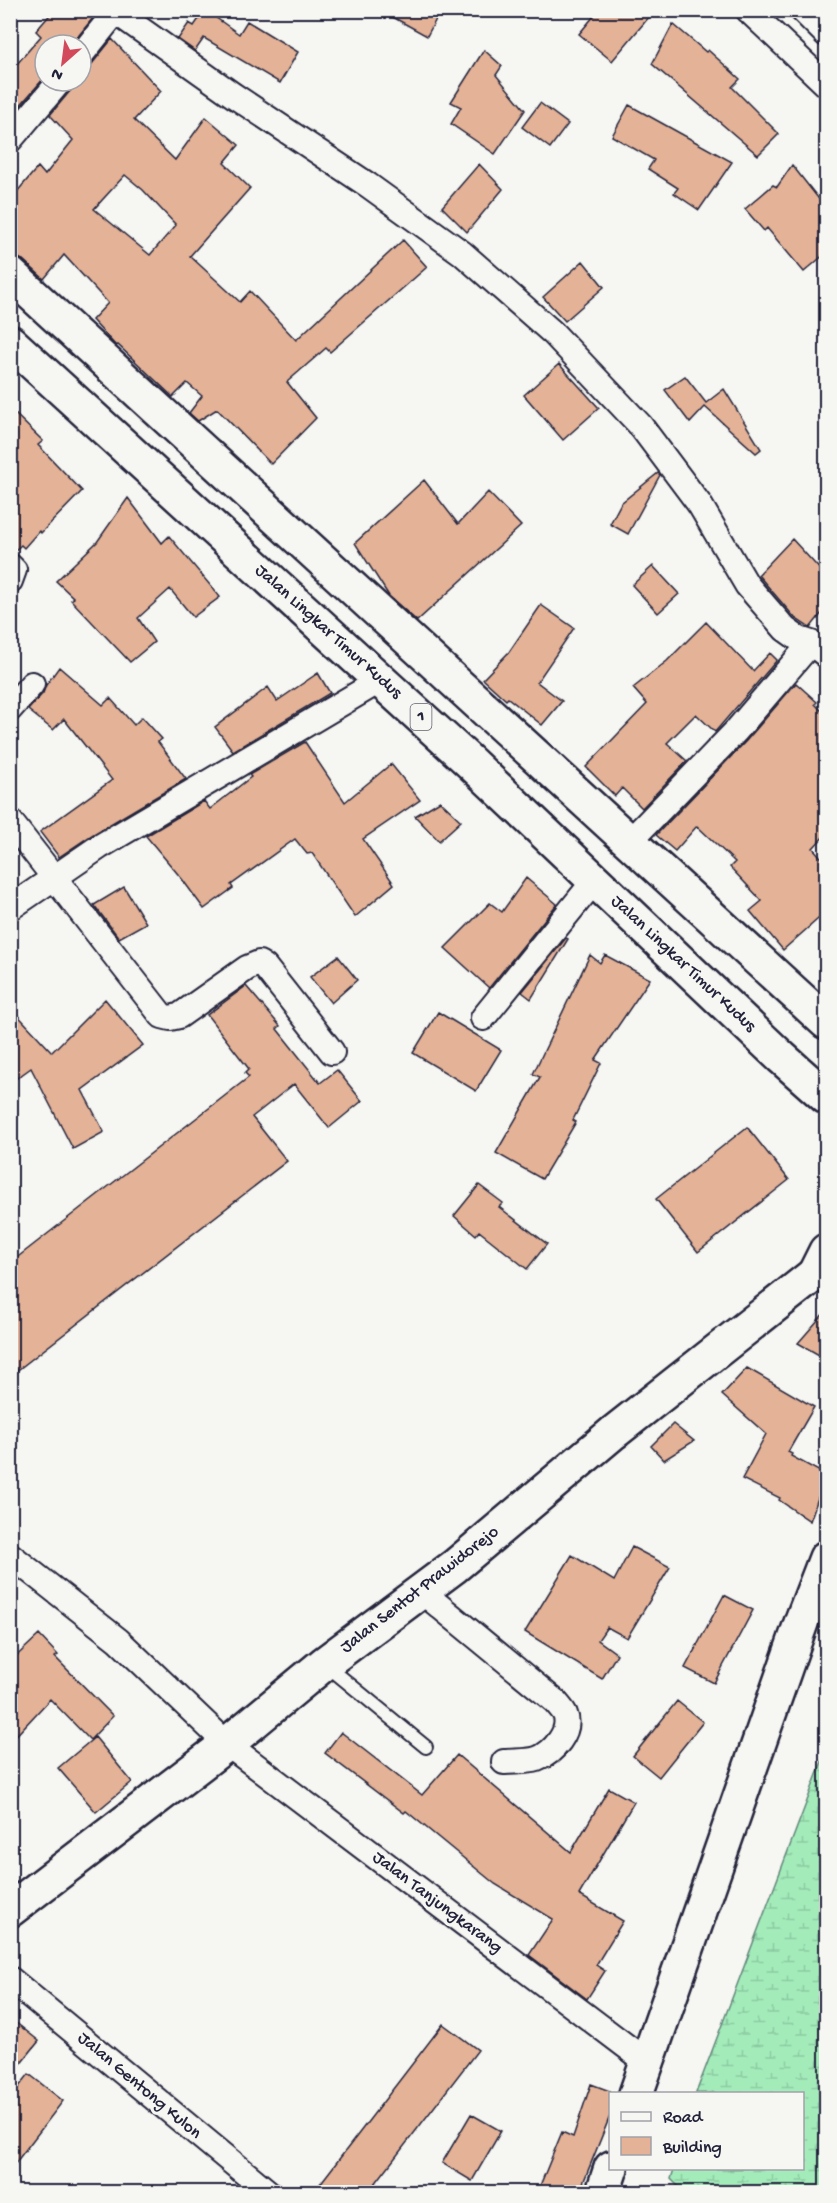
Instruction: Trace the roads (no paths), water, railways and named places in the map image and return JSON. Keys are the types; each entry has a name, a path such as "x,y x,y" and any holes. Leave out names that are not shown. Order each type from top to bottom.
{"main road":[{"path":"10,274 826,1022"},
{"name":"Jalan Lingkar Timur Kudus","path":"10,342 381,680 826,1097"},
{"path":"793,992 826,1012"},
{"name":"Jalan Sentot Prawidorejo","path":"10,1910 227,1744 325,1663 455,1566 613,1433 822,1264"},
{"path":"637,2092 802,1620 826,1558"},
{"path":"603,2193 611,2170"}],"street":[{"path":"748,10 826,84"},
{"path":"802,10 826,34"},
{"path":"93,40 116,11 233,95 369,185 462,253 553,333 640,425 700,505 747,585 785,629 819,649 736,730 630,841"},
{"path":"10,140 50,93"},
{"path":"10,566 14,570 10,581"},
{"path":"10,908 99,847 381,680"},
{"path":"10,709 32,684"},
{"path":"10,821 56,877 162,1016 170,1018 179,1016 247,968 259,963 265,967 332,1052"},
{"path":"483,1018 595,880"},
{"name":"Jalan Tanjungkarang","path":"10,1555 118,1640 227,1744 647,2062"},
{"path":"421,1592 556,1702 565,1715 566,1728 560,1740 548,1754 535,1760 504,1762"},
{"name":"Jalan Gentong Kulon","path":"10,1978 254,2188"}],"lane":[{"path":"325,1663 426,1747"}]}
